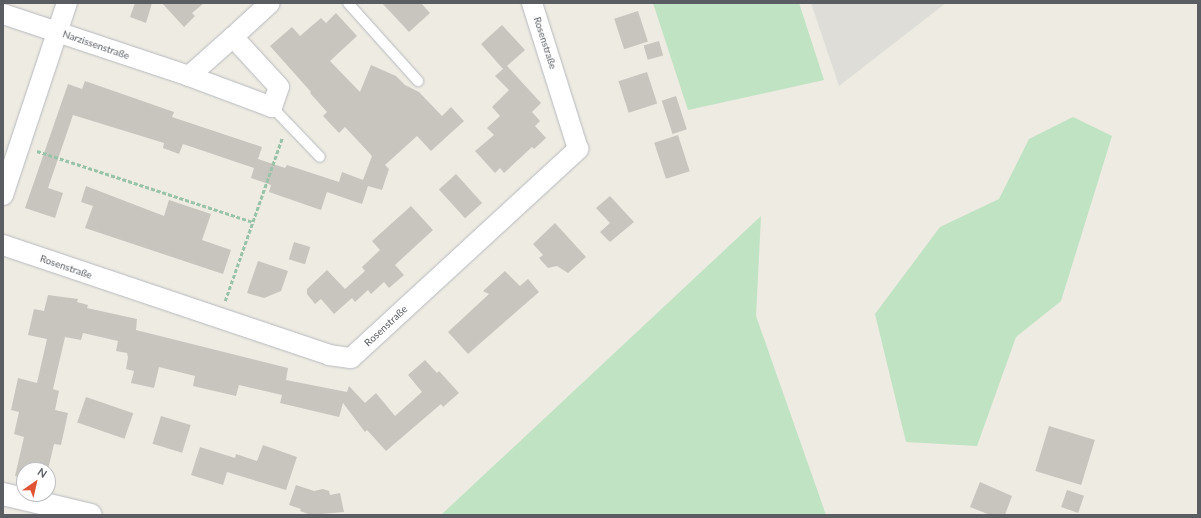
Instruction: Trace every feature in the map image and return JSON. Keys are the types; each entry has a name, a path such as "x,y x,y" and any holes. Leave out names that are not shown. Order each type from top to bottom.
{"street":[{"path":"3,195 67,3"},
{"path":"189,76 270,3"},
{"name":"Rosenstraße","path":"3,245 329,355 351,358 578,149 532,3"},
{"name":"Narzissenstraße","path":"3,14 58,31 189,76 272,107"},
{"path":"233,37 279,87 272,107"},
{"path":"3,494 60,511 91,515"}],"lane":[{"path":"348,3 418,81"},
{"name":"Narzissenstraße","path":"272,107 320,157"}],"path":[{"path":"219,318 287,124"},
{"path":"20,145 253,222"}],"shaded area":[{"path":"811,3 946,3 839,86"}],"green space":[{"path":"653,3 799,3 824,80 688,110"},
{"path":"1073,117 1112,136 1061,301 1016,337 977,446 906,442 875,314 940,227 999,199 1029,139"},
{"path":"761,216 756,316 826,515 441,515"}],"building":[{"path":"135,3 152,3 146,23 130,17"},
{"path":"162,3 204,3 192,13 195,16 184,27"},
{"path":"382,3 421,3 430,13 409,32"},
{"path":"638,11 648,41 624,49 614,19"},
{"path":"336,13 357,36 330,61 360,92 371,65 396,76 405,85 419,92 442,116 451,107 464,121 431,151 417,136 385,165 389,169 382,190 368,186 362,204 327,192 321,210 269,192 271,185 251,178 254,168 183,144 179,154 163,148 164,143 73,115 48,188 63,193 55,218 25,208 68,84 82,89 85,81 174,112 172,117 262,147 258,159 285,168 287,165 339,182 342,172 363,180 372,156 345,127 339,133 323,116 327,112 270,46 292,27 300,36 321,18 326,23"},
{"path":"502,25 525,50 507,66 541,103 532,112 540,121 535,126 546,138 534,149 532,147 504,173 500,168 495,173 475,151 494,135 487,128 500,116 492,107 509,90 495,76 503,69 481,44"},
{"path":"659,41 663,55 648,60 644,45"},
{"path":"647,72 657,103 629,113 618,81"},
{"path":"676,96 687,129 673,134 662,101"},
{"path":"678,135 690,171 666,179 654,143"},
{"path":"456,174 482,203 465,218 439,189"},
{"path":"86,186 164,216 169,200 211,214 202,240 231,250 223,274 85,228 93,206 81,202"},
{"path":"610,196 634,222 610,242 600,232 610,223 596,208"},
{"path":"411,206 433,230 395,265 404,275 389,288 384,282 371,294 368,290 355,302 352,298 334,314 321,299 315,304 307,294 307,289 327,270 345,289 365,271 362,267 380,250 372,241"},
{"path":"555,223 586,257 568,273 557,266 548,268 539,258 543,255 533,244"},
{"path":"294,242 310,247 305,264 289,259"},
{"path":"258,261 288,271 281,291 264,298 247,293"},
{"path":"505,271 520,286 528,279 539,292 468,354 448,332 489,294 483,291"},
{"path":"48,295 78,299 77,302 88,305 87,308 137,319 136,330 288,368 286,380 347,392 349,386 365,403 376,393 395,416 422,392 408,375 425,360 437,373 439,371 459,393 443,407 441,404 386,451 367,430 365,432 343,403 339,417 280,403 282,395 239,385 236,396 193,386 195,376 159,367 154,388 131,383 134,371 126,369 128,357 127,353 116,351 118,341 83,333 81,340 65,337 53,389 59,391 55,410 68,413 61,445 54,444 50,462 18,462 24,437 14,434 19,412 11,410 18,378 37,383 47,339 28,335 34,309 44,311"},
{"path":"86,397 133,413 124,439 77,423"},
{"path":"161,416 191,425 182,453 153,444"},
{"path":"1049,426 1095,440 1081,485 1035,471"},
{"path":"263,445 297,457 286,490 227,472 223,485 191,475 200,447 235,458 236,454 257,461"},
{"path":"980,482 1012,496 1005,515 990,515 970,507"},
{"path":"296,485 314,491 323,489 329,491 330,495 340,493 344,512 311,515 300,511 301,509 289,505"},
{"path":"1067,490 1084,496 1078,513 1061,507"}]}
